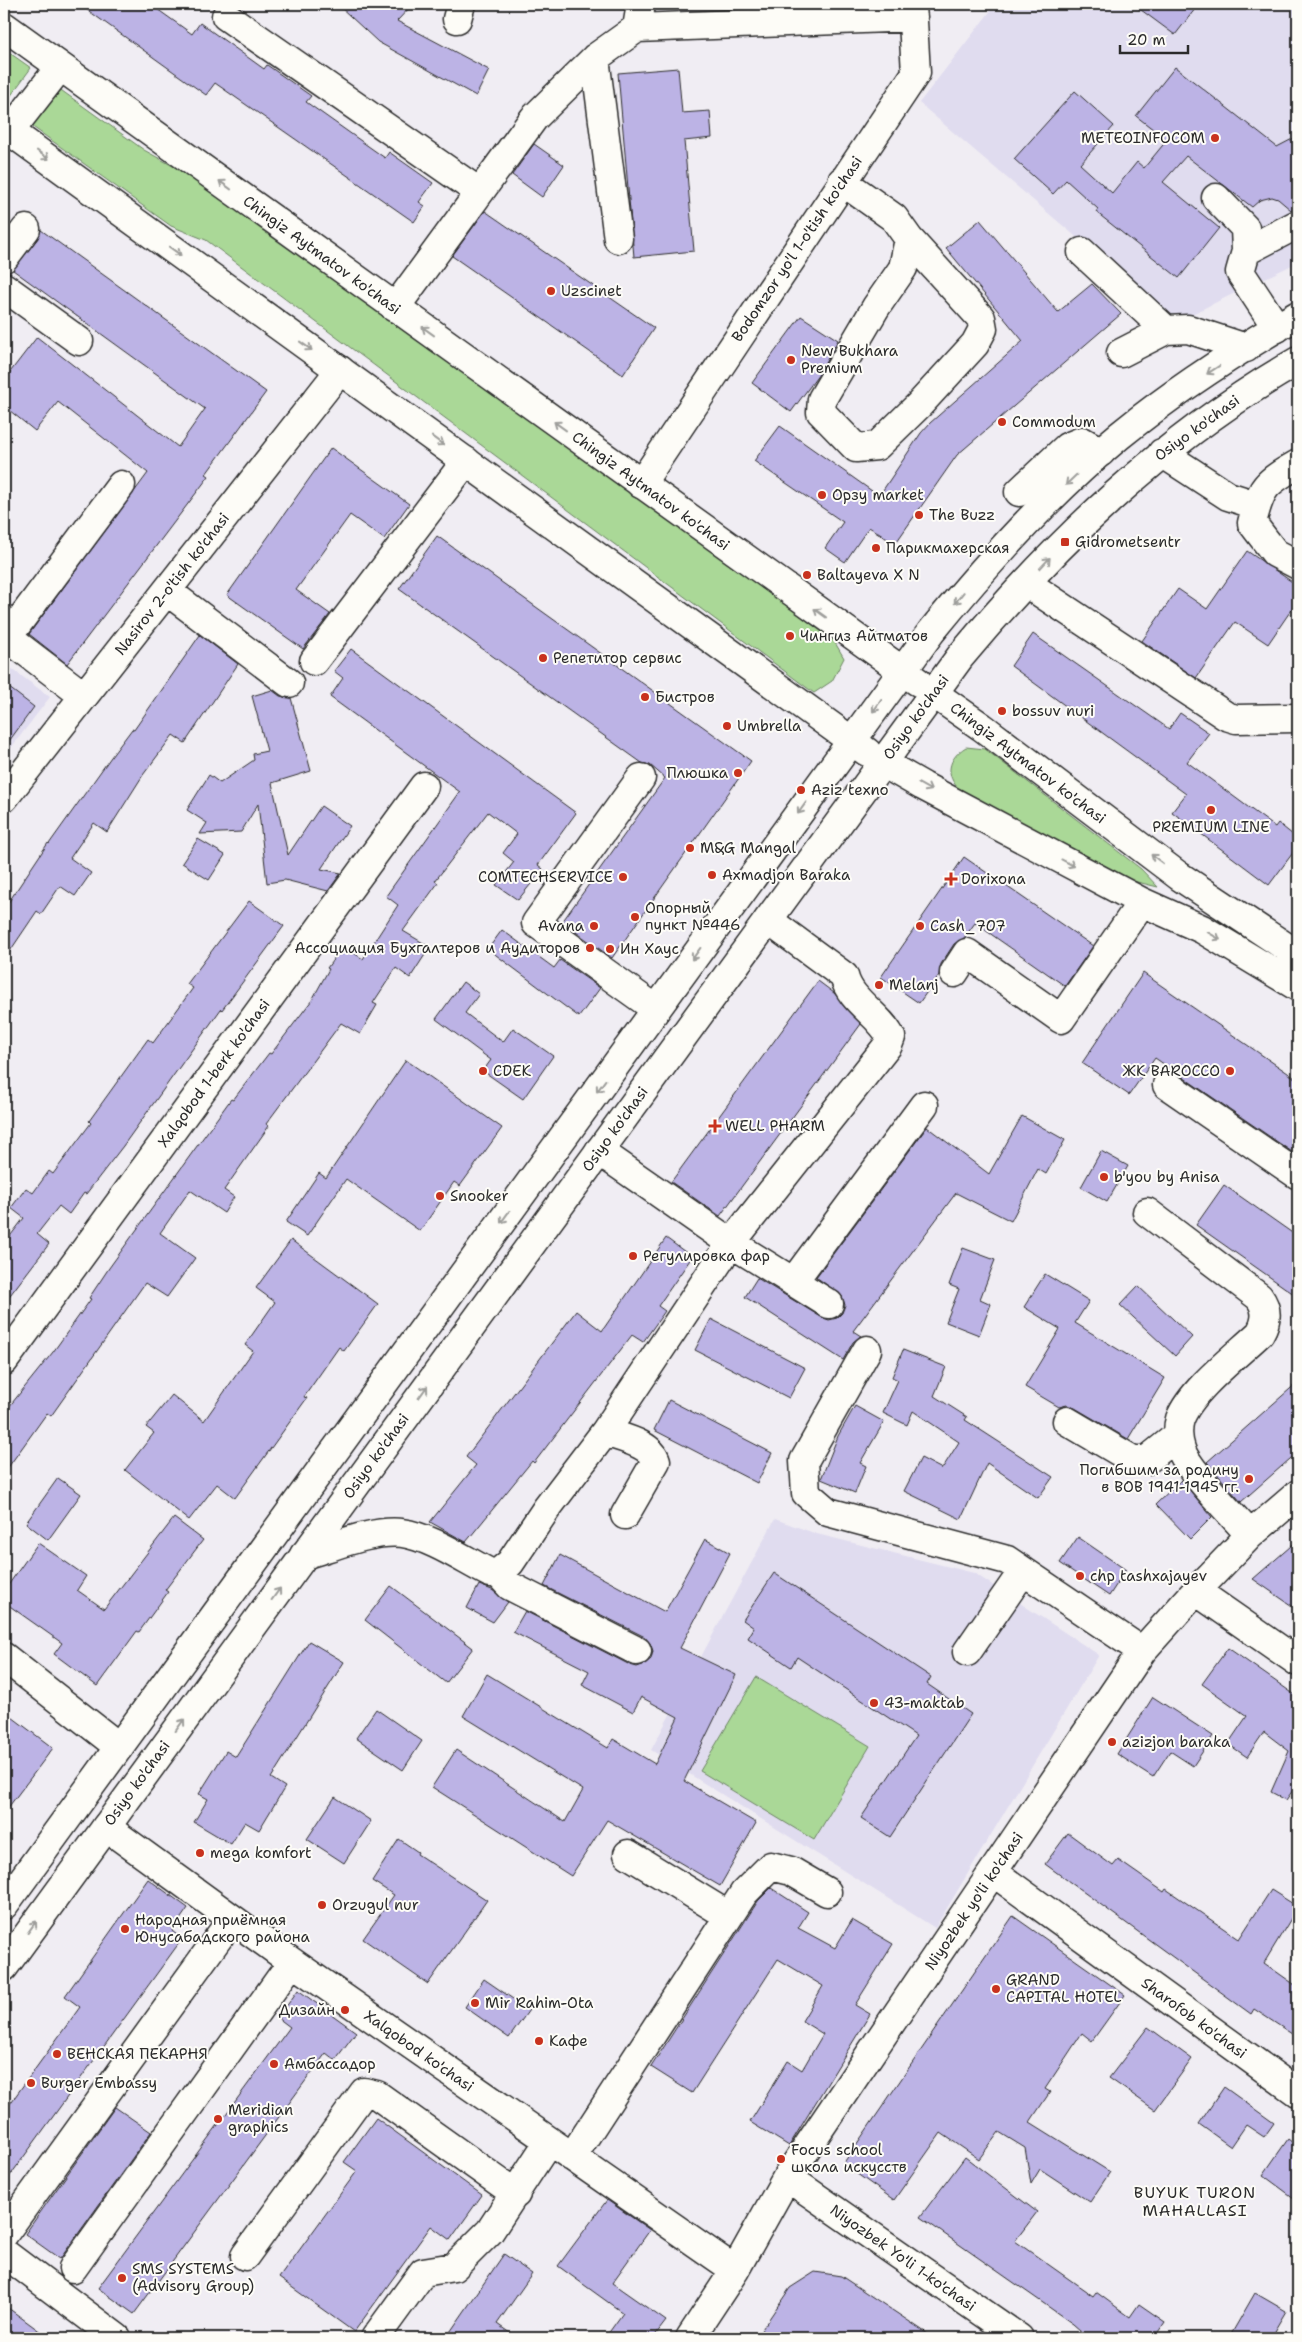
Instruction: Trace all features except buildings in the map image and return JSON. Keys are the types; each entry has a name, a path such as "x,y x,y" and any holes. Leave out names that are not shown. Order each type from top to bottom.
{"main road":[{"path":"395,308 534,118 639,16 913,10"},
{"name":"Bodomzor yo'l 1-o'tish ko'chasi","path":"640,484 916,72 913,10"},
{"path":"226,16 479,192"},
{"name":"Chingiz Aytmatov ko'chasi","path":"4,26 640,484 990,732 1179,876 1298,955"},
{"path":"595,58 618,239"},
{"path":"60,67 6,133 340,370 883,762 922,786 1150,905 1202,929 1298,987"},
{"path":"842,181 894,218 909,239 981,318 983,330 975,344 919,405 877,446 856,448 821,412 822,399 876,307 903,268 909,239"},
{"path":"4,1906 903,671 966,589 1040,510 1101,452 1164,402 1288,322 1240,272 1246,251 1245,228 1216,198"},
{"path":"1246,251 1298,224"},
{"path":"4,258 26,229"},
{"path":"1082,252 1166,330"},
{"path":"4,287 79,340"},
{"path":"1121,353 1166,330 1188,329 1246,348"},
{"name":"Osiyo ko'chasi","path":"4,1967 933,692 977,637 1026,583 1109,499 1162,453 1230,404 1298,361"},
{"name":"Nasirov 2-o'tish ko'chasi","path":"4,798 340,370"},
{"path":"1019,492 1067,447 1082,441 1101,452"},
{"path":"1162,453 1228,496 1256,505"},
{"path":"314,662 466,461"},
{"path":"1298,464 1275,477 1260,494 1252,523 1275,553 1298,564"},
{"path":"84,696 5,636 121,485"},
{"path":"1026,583 1226,716 1236,720 1298,718"},
{"path":"167,591 289,682"},
{"path":"641,778 536,923 656,1010"},
{"name":"Xalqobod 1-berk ko'chasi","path":"4,1361 424,786"},
{"path":"1150,905 1171,908 1181,902 1184,889 1179,876"},
{"path":"954,973 967,953 1061,1019 1150,905"},
{"path":"304,1555 374,1535 400,1532 416,1536 490,1573 498,1573 510,1563 547,1508 605,1432 730,1243 888,1045 891,1036 886,1026 846,988 844,976 768,920"},
{"path":"1167,1085 1298,1175"},
{"path":"793,1282 924,1105"},
{"path":"599,1151 730,1243 829,1304"},
{"path":"1147,1212 1260,1297 1265,1305 1265,1324 1260,1333 1197,1394 1179,1421 1178,1435 1181,1450 1191,1468 1250,1535"},
{"path":"866,1350 804,1461 806,1493 828,1512 1007,1560 1142,1651"},
{"path":"1067,1421 1133,1460 1147,1460 1178,1435"},
{"path":"605,1432 648,1448 654,1454 656,1461 625,1515"},
{"name":"Niyozbek yo'li ko'chasi","path":"690,2338 735,2270 787,2177 1142,1651 1250,1535 1298,1494"},
{"path":"966,1652 1023,1571"},
{"path":"498,1573 510,1586 637,1651"},
{"path":"1196,1591 1298,1662"},
{"path":"4,1657 119,1747"},
{"name":"Xalqobod ko'chasi","path":"106,1827 292,1962 735,2270"},
{"path":"628,1854 729,1916"},
{"path":"572,2157 744,1893 771,1866 791,1871 827,1892"},
{"name":"Sharofob ko'chasi","path":"993,1872 1298,2093"},
{"path":"4,2234 232,1919"},
{"path":"73,2268 292,1962"},
{"path":"245,2256 364,2092 377,2095 516,2194"},
{"path":"375,2338 423,2272 454,2267 490,2231 549,2141"},
{"name":"Niyozbek Yo'li 1-ko'chasi","path":"787,2177 1019,2338"},
{"path":"4,2253 117,2338"}],"shaded area":[{"path":"996,4 1298,4 1298,262 1176,322 919,103"},
{"path":"4,663 50,697 4,757"},
{"name":"43-maktab","path":"775,1519 817,1534 974,1573 1099,1655 935,1928 651,1750"}],"green space":[{"path":"4,49 31,68 4,105"},
{"path":"58,88 144,150 220,192 647,501 834,641 844,658 832,681 814,693 206,240 171,226 30,125"},
{"path":"966,747 985,749 1141,869 1158,887 1133,881 960,790 952,778 950,767 955,756"},
{"path":"756,1677 870,1746 814,1840 700,1771"}],"place":[{"name":"METEOINFOCOM","path":"1215,138"},
{"name":"Uzscinet","path":"551,291"},
{"name":"New Bukhara Premium","path":"791,360"},
{"name":"Commodum","path":"1002,422"},
{"name":"Орзу market","path":"822,495"},
{"name":"The Buzz","path":"919,515"},
{"name":"Gidrometsentr","path":"1065,542"},
{"name":"Парикмахерская","path":"876,548"},
{"name":"Baltayeva X N","path":"807,575"},
{"name":"Чингиз Айтматов","path":"790,636"},
{"name":"Репетитор сервис","path":"543,658"},
{"name":"Бистров","path":"645,697"},
{"name":"bossuv nuri","path":"1002,711"},
{"name":"Umbrella","path":"727,726"},
{"name":"Плюшка","path":"738,773"},
{"name":"Aziz texno","path":"801,790"},
{"name":"PREMIUM LINE","path":"1211,810"},
{"name":"M&G Mangal","path":"690,848"},
{"name":"Axmadjon Baraka","path":"712,875"},
{"name":"COMTECHSERVICE","path":"623,877"},
{"name":"Dorixona","path":"951,879"},
{"name":"Опорный пункт №446","path":"635,917"},
{"name":"Avana","path":"594,926"},
{"name":"Cash_707","path":"920,926"},
{"name":"Ассоциация Бухгалтеров и Аудиторов","path":"590,948"},
{"name":"Ин Хаус","path":"610,949"},
{"name":"Melanj","path":"879,985"},
{"name":"CDEK","path":"483,1071"},
{"name":"ЖК BAROCCO","path":"1230,1071"},
{"name":"WELL PHARM","path":"715,1126"},
{"name":"b'you by Anisa","path":"1104,1177"},
{"name":"Snooker","path":"440,1196"},
{"name":"Регулировка фар","path":"633,1256"},
{"name":"Погибшим за родину в ВОВ 1941-1945 гг.","path":"1249,1479"},
{"name":"chp tashxajayev","path":"1080,1576"},
{"name":"43-maktab","path":"874,1703"},
{"name":"azizjon baraka","path":"1112,1742"},
{"name":"mega komfort","path":"200,1853"},
{"name":"Orzugul nur","path":"322,1905"},
{"name":"Народная приёмная Юнусабадского района","path":"125,1929"},
{"name":"GRAND CAPITAL HOTEL","path":"996,1989"},
{"name":"Mir Rahim-Ota","path":"475,2003"},
{"name":"Дизайн","path":"345,2010"},
{"name":"Кафе","path":"539,2041"},
{"name":"ВЕНСКАЯ ПЕКАРНЯ","path":"57,2054"},
{"name":"Амбассадор","path":"274,2064"},
{"name":"Burger Embassy","path":"31,2083"},
{"name":"Meridian graphics","path":"218,2119"},
{"name":"Focus school школа искусств","path":"781,2159"},
{"name":"SMS SYSTEMS (Advisory Group)","path":"122,2278"}],"district":[{"name":"BUYUK TURON MAHALLASI","path":"1195,2201"}]}
